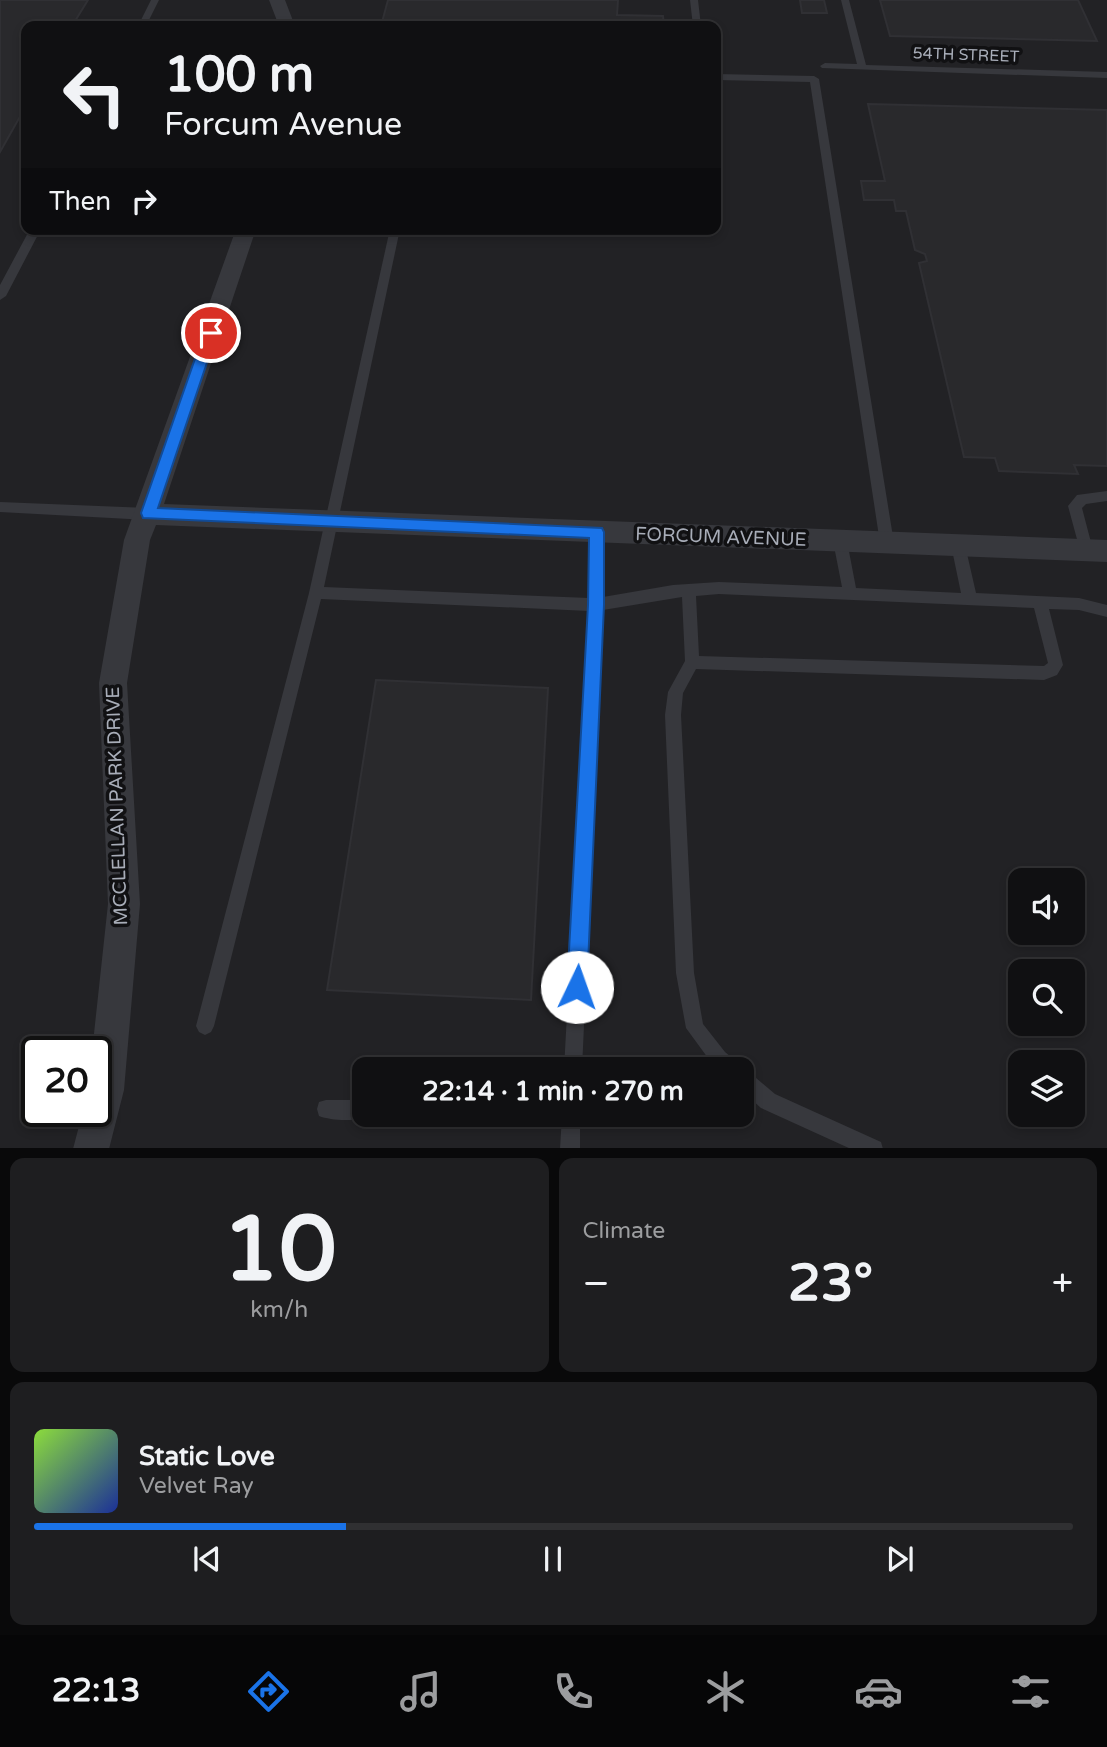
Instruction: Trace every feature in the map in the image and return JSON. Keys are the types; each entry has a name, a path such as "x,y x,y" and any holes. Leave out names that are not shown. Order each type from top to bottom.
{"street":[{"path":"277,0 285,21"},
{"name":"MCCLELLAN PARK DRIVE","path":"91,1148 106,1090 124,904 113,682 137,540 244,235"},
{"name":"FORCUM AVENUE","path":"148,513 332,523 1097,550"}],"lane":[{"path":"144,21 155,0"},
{"path":"695,0 697,21"},
{"path":"845,0 862,67"},
{"name":"54TH STREET","path":"825,66 1107,75"},
{"path":"721,77 814,79 887,542"},
{"path":"0,296 33,235"},
{"path":"205,1026 316,593 394,235"},
{"path":"1097,550 1075,506 1082,499 1107,496"},
{"name":"FORCUM AVENUE","path":"0,508 148,513"},
{"path":"574,1057 596,605 596,532"},
{"path":"840,541 850,594"},
{"path":"958,545 970,599"},
{"path":"316,593 596,605 689,590 719,588 1079,604 1107,611"},
{"path":"689,590 692,662 676,692 673,715 685,973 695,1028 717,1057"},
{"path":"692,662 1044,673 1056,665 1040,602"},
{"path":"754,1089 768,1101 872,1148"},
{"path":"326,1109 352,1109"},
{"path":"570,1148 571,1127"}],"shaded area":[{"path":"0,0 1107,0 1107,1148 0,1148"}],"building":[{"path":"0,0 88,0 75,21 21,21 21,115 0,152"},
{"path":"388,0 618,0 617,15 663,16 664,21 382,21"},
{"path":"800,0 824,0 827,13 802,13"},
{"path":"880,0 1078,0 1097,41 890,36"},
{"path":"868,104 1107,110 1107,466 1074,465 1078,474 999,471 995,458 964,457 919,263 927,261 925,254 915,250 906,211 896,211 894,200 864,200 861,181 885,181"},
{"path":"376,680 548,688 531,1000 327,990"}],"route":[{"path":"211,333 148,513 308,522 596,532 596,605 577,987"}]}
